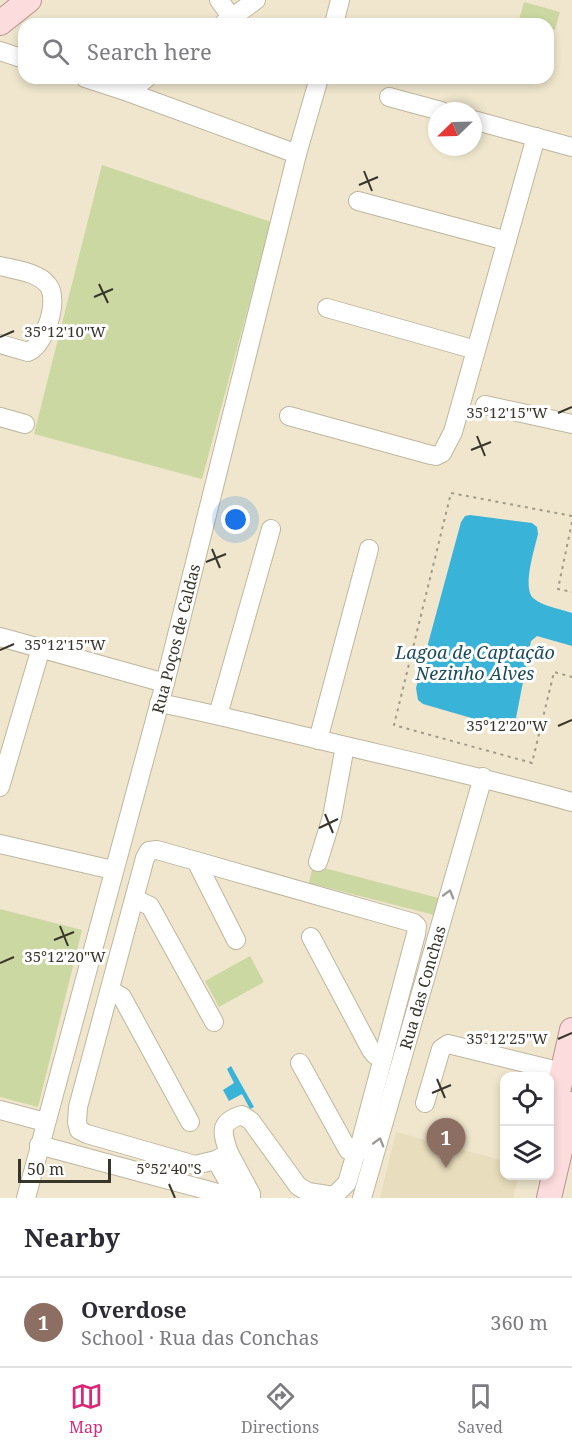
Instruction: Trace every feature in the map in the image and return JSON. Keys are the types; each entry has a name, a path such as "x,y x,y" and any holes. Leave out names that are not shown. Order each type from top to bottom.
{"main road":[{"path":"0,23 29,0"},
{"path":"549,1126 572,1030"},
{"path":"549,1198 572,1101"},
{"path":"532,1198 537,1180"}],"street":[{"path":"219,0 227,18"},
{"path":"232,18 256,0"},
{"path":"336,18 340,0"},
{"path":"0,51 18,57"},
{"path":"103,84 297,154"},
{"path":"128,92 139,84"},
{"name":"Rua Poços de Caldas","path":"26,1198 161,694 297,154 317,84"},
{"path":"389,97 428,108"},
{"path":"482,122 572,147"},
{"path":"289,416 439,456 446,449 453,432 536,137"},
{"path":"358,201 507,241"},
{"path":"0,266 39,277 49,286 53,299 41,341 36,347 28,352 5,346"},
{"path":"327,308 476,350"},
{"path":"485,405 572,424"},
{"path":"0,417 25,424"},
{"path":"219,712 272,529"},
{"path":"319,737 369,549"},
{"path":"0,637 41,648 161,694 219,712 319,737 345,746 483,777 572,802"},
{"path":"0,787 41,648"},
{"path":"318,862 332,817 345,746"},
{"name":"Rua das Conchas","path":"362,1198 483,777"},
{"path":"0,843 113,870"},
{"path":"39,1145 231,1197 231,1187 223,1156 224,1126 231,1118 242,1115 251,1121 298,1186 308,1192 334,1196 347,1183 358,1152 417,926 414,923 157,850 149,851 145,858 78,1107 77,1122 79,1130 87,1134 195,1165 223,1156"},
{"path":"196,861 236,940"},
{"path":"135,899 150,906 214,1022"},
{"path":"311,937 371,1050 375,1055 383,1057"},
{"path":"110,990 122,997 190,1122"},
{"path":"425,1103 441,1049 448,1044 562,1072"},
{"path":"300,1063 348,1150 356,1153"},
{"path":"0,1110 45,1122"},
{"path":"223,1156 251,1194 251,1198"}],"path":[{"path":"572,516 451,493 394,725 532,763 554,672 572,676"},
{"path":"572,522 558,589 572,592"}],"shaded area":[{"path":"396,1132 500,1160 500,1180 518,1180 513,1198 380,1198"}],"green space":[{"path":"524,2 560,12 555,30 554,18 520,18"},
{"path":"102,165 271,222 202,479 34,434"},
{"path":"313,865 442,899 438,916 309,883"},
{"path":"0,909 82,930 38,1107 0,1097"},
{"path":"250,956 264,982 219,1007 205,981"}],"water":[{"name":"Lagoa de Captação Nezinho Alves","path":"465,516 532,523 537,527 538,534 529,577 530,593 541,603 572,613 572,646 537,636 531,641 516,718 506,728 423,704 418,700 416,688 461,522"},
{"path":"231,1066 254,1107 250,1109 242,1094 229,1101 223,1090 234,1083 227,1069"}],"place":[{"name":"Overdose","path":"446,1168"}]}
